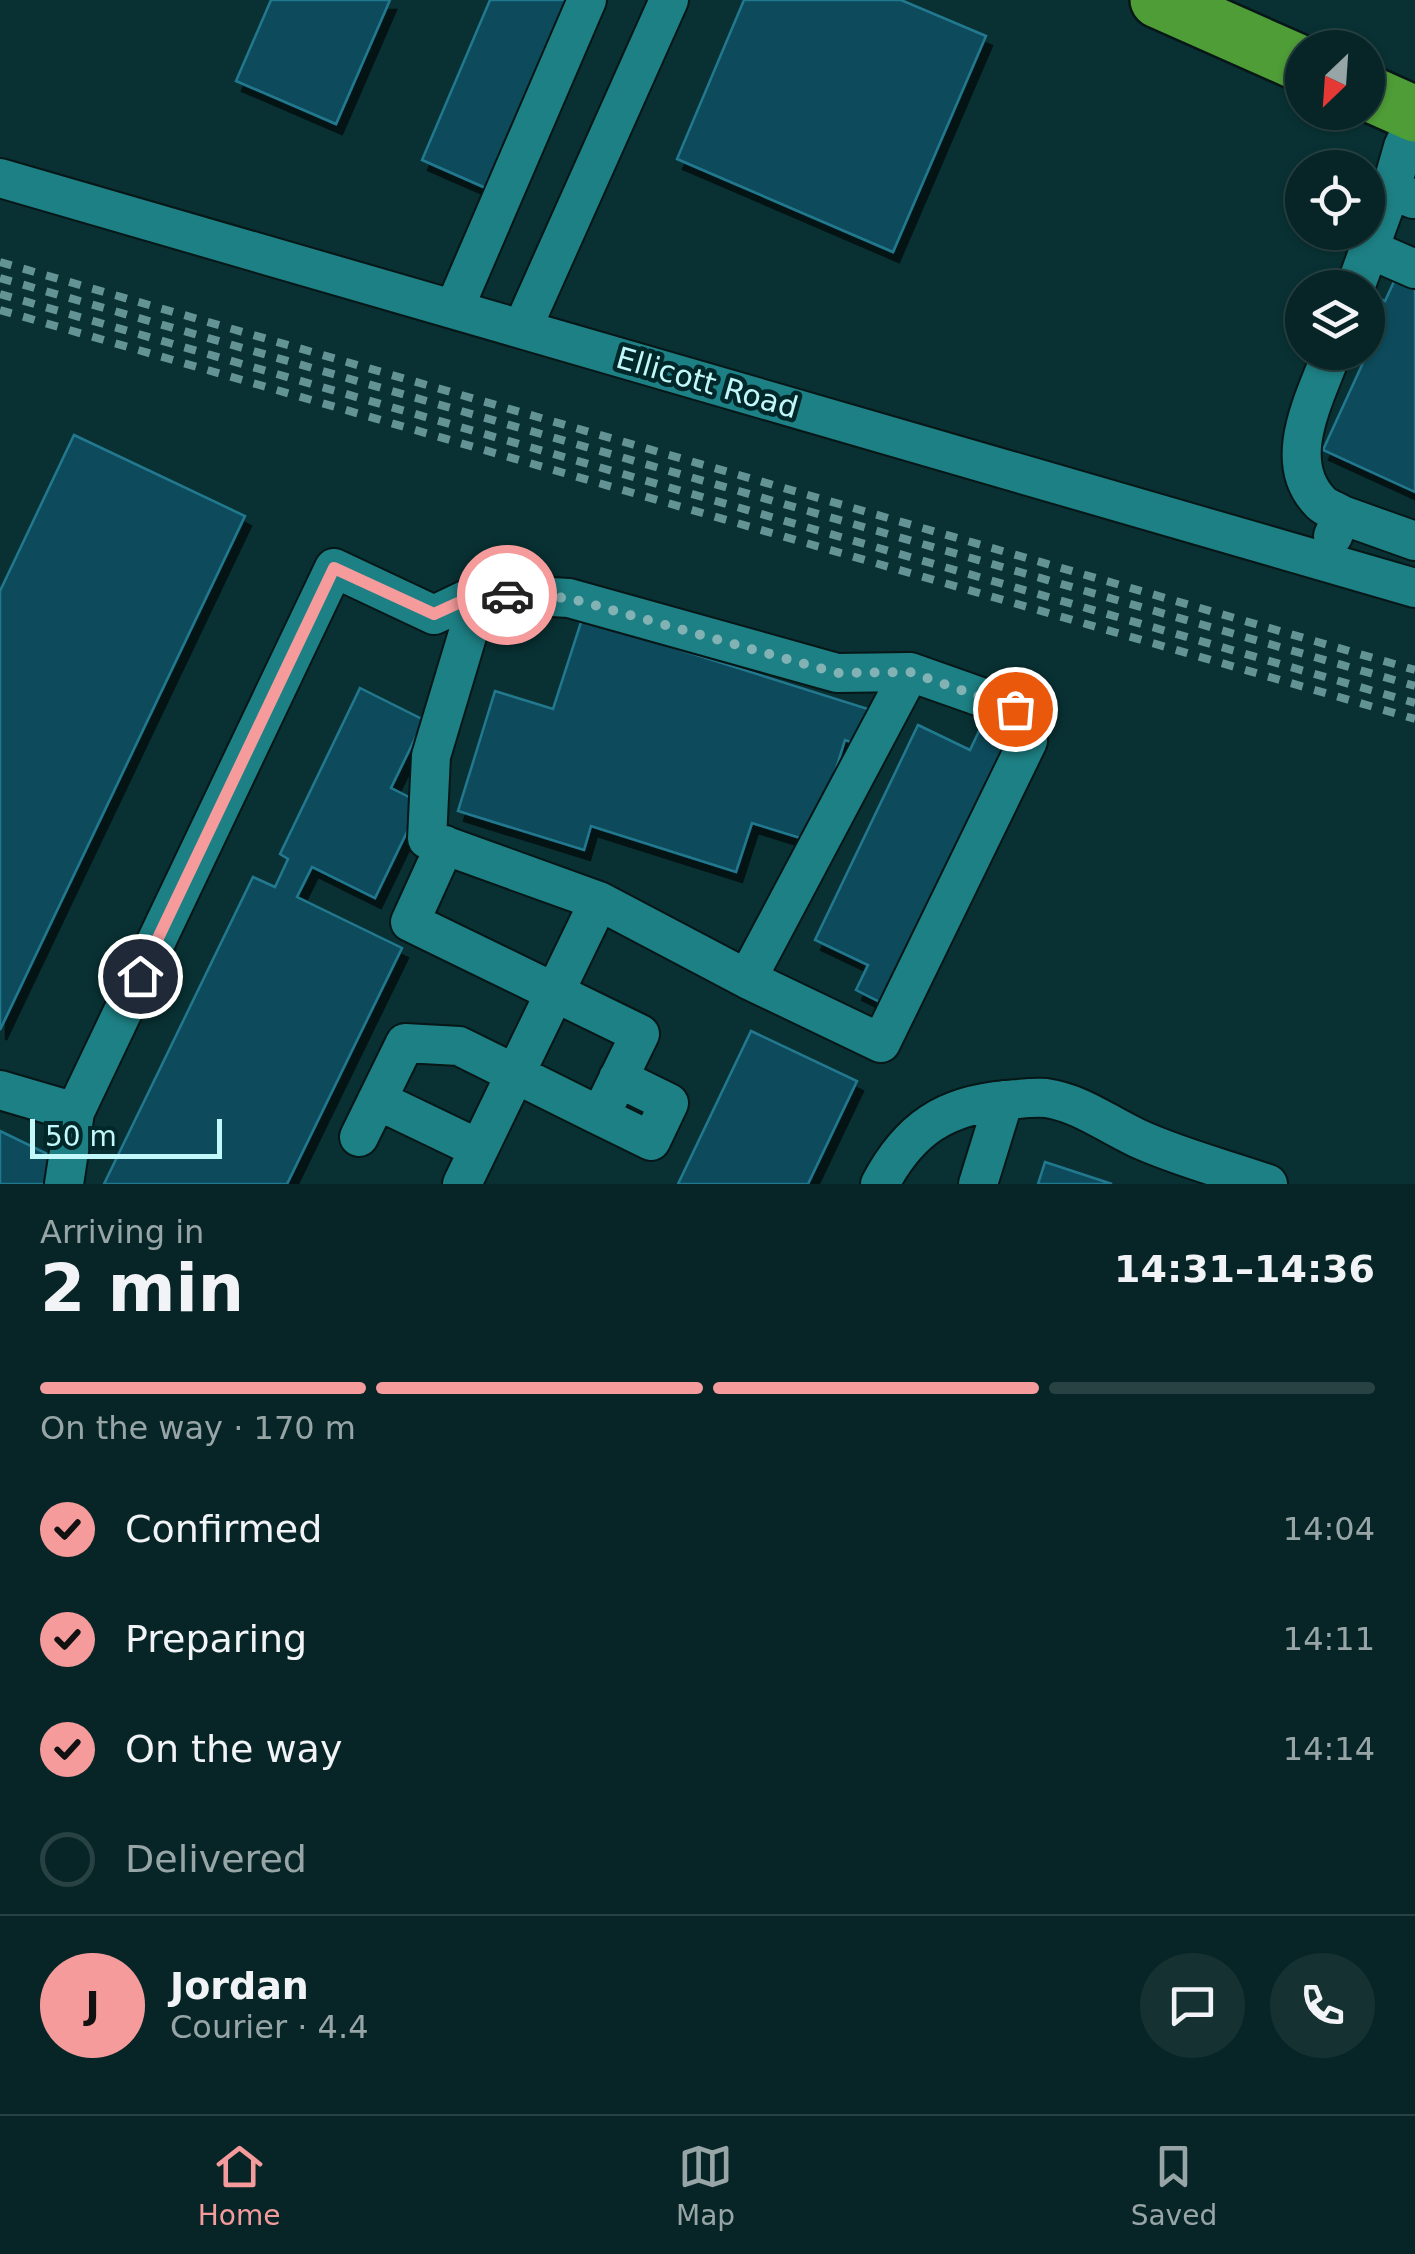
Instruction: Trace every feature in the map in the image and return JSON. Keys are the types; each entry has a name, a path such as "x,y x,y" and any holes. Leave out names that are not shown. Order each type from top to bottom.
{"highway":[{"path":"1158,0 1285,56"},
{"path":"1385,102 1415,118"}],"street":[{"path":"454,309 587,0"},
{"path":"522,329 669,0"},
{"path":"1385,224 1403,195 1403,147 1415,118"},
{"name":"Ellicott Road","path":"0,178 1415,588"},
{"path":"1372,250 1415,269"},
{"path":"1326,370 1301,439 1306,476 1320,502 1342,515 1415,541"},
{"path":"1322,561 1342,515"},
{"path":"64,1184 75,1112 334,568 434,614 480,593 569,598 837,673 910,672 1015,709 1028,741 882,1042 747,980 599,901 427,839 432,756 480,593"},
{"path":"747,980 910,672"},
{"path":"445,845 410,922 640,1034 600,1116"},
{"path":"462,1184 599,901"},
{"path":"359,1136 405,1044 459,1046 651,1140 668,1103 618,1078"},
{"path":"0,1090 75,1112"},
{"path":"880,1184 905,1143 925,1126 962,1107 1044,1098 1073,1106 1138,1138 1180,1169 1268,1184"},
{"path":"378,1100 479,1149"},
{"path":"978,1184 1004,1100"}],"building":[{"path":"271,0 390,0 336,124 236,81"},
{"path":"490,0 568,0 488,189 422,160"},
{"path":"744,0 901,0 986,36 893,252 677,159"},
{"path":"1398,273 1415,281 1415,492 1323,450 1360,370 1385,370 1385,301"},
{"path":"74,435 245,516 0,1030 0,591"},
{"path":"582,619 868,709 857,744 845,740 813,842 752,823 736,872 591,826 584,850 458,811 495,691 553,709"},
{"path":"360,688 424,720 391,788 421,803 375,898 312,867 297,897 402,948 287,1184 104,1184 253,877 275,887 288,859 280,854"},
{"path":"918,725 970,750 981,727 1014,743 888,1006 856,990 868,965 815,940"},
{"path":"751,1031 857,1081 808,1184 678,1184"},
{"path":"0,1131 60,1160 49,1184 0,1184"},
{"path":"1045,1162 1112,1184 1038,1184"}],"railway":[{"path":"0,262 1415,670"},
{"path":"0,278 1415,686"},
{"path":"0,294 1415,703"},
{"path":"0,310 1415,719"}],"way so far":[{"path":"507,595 569,598 837,673 910,672 1015,709"}],"route":[{"path":"140,976 334,568 434,614 480,593 507,595"}]}
